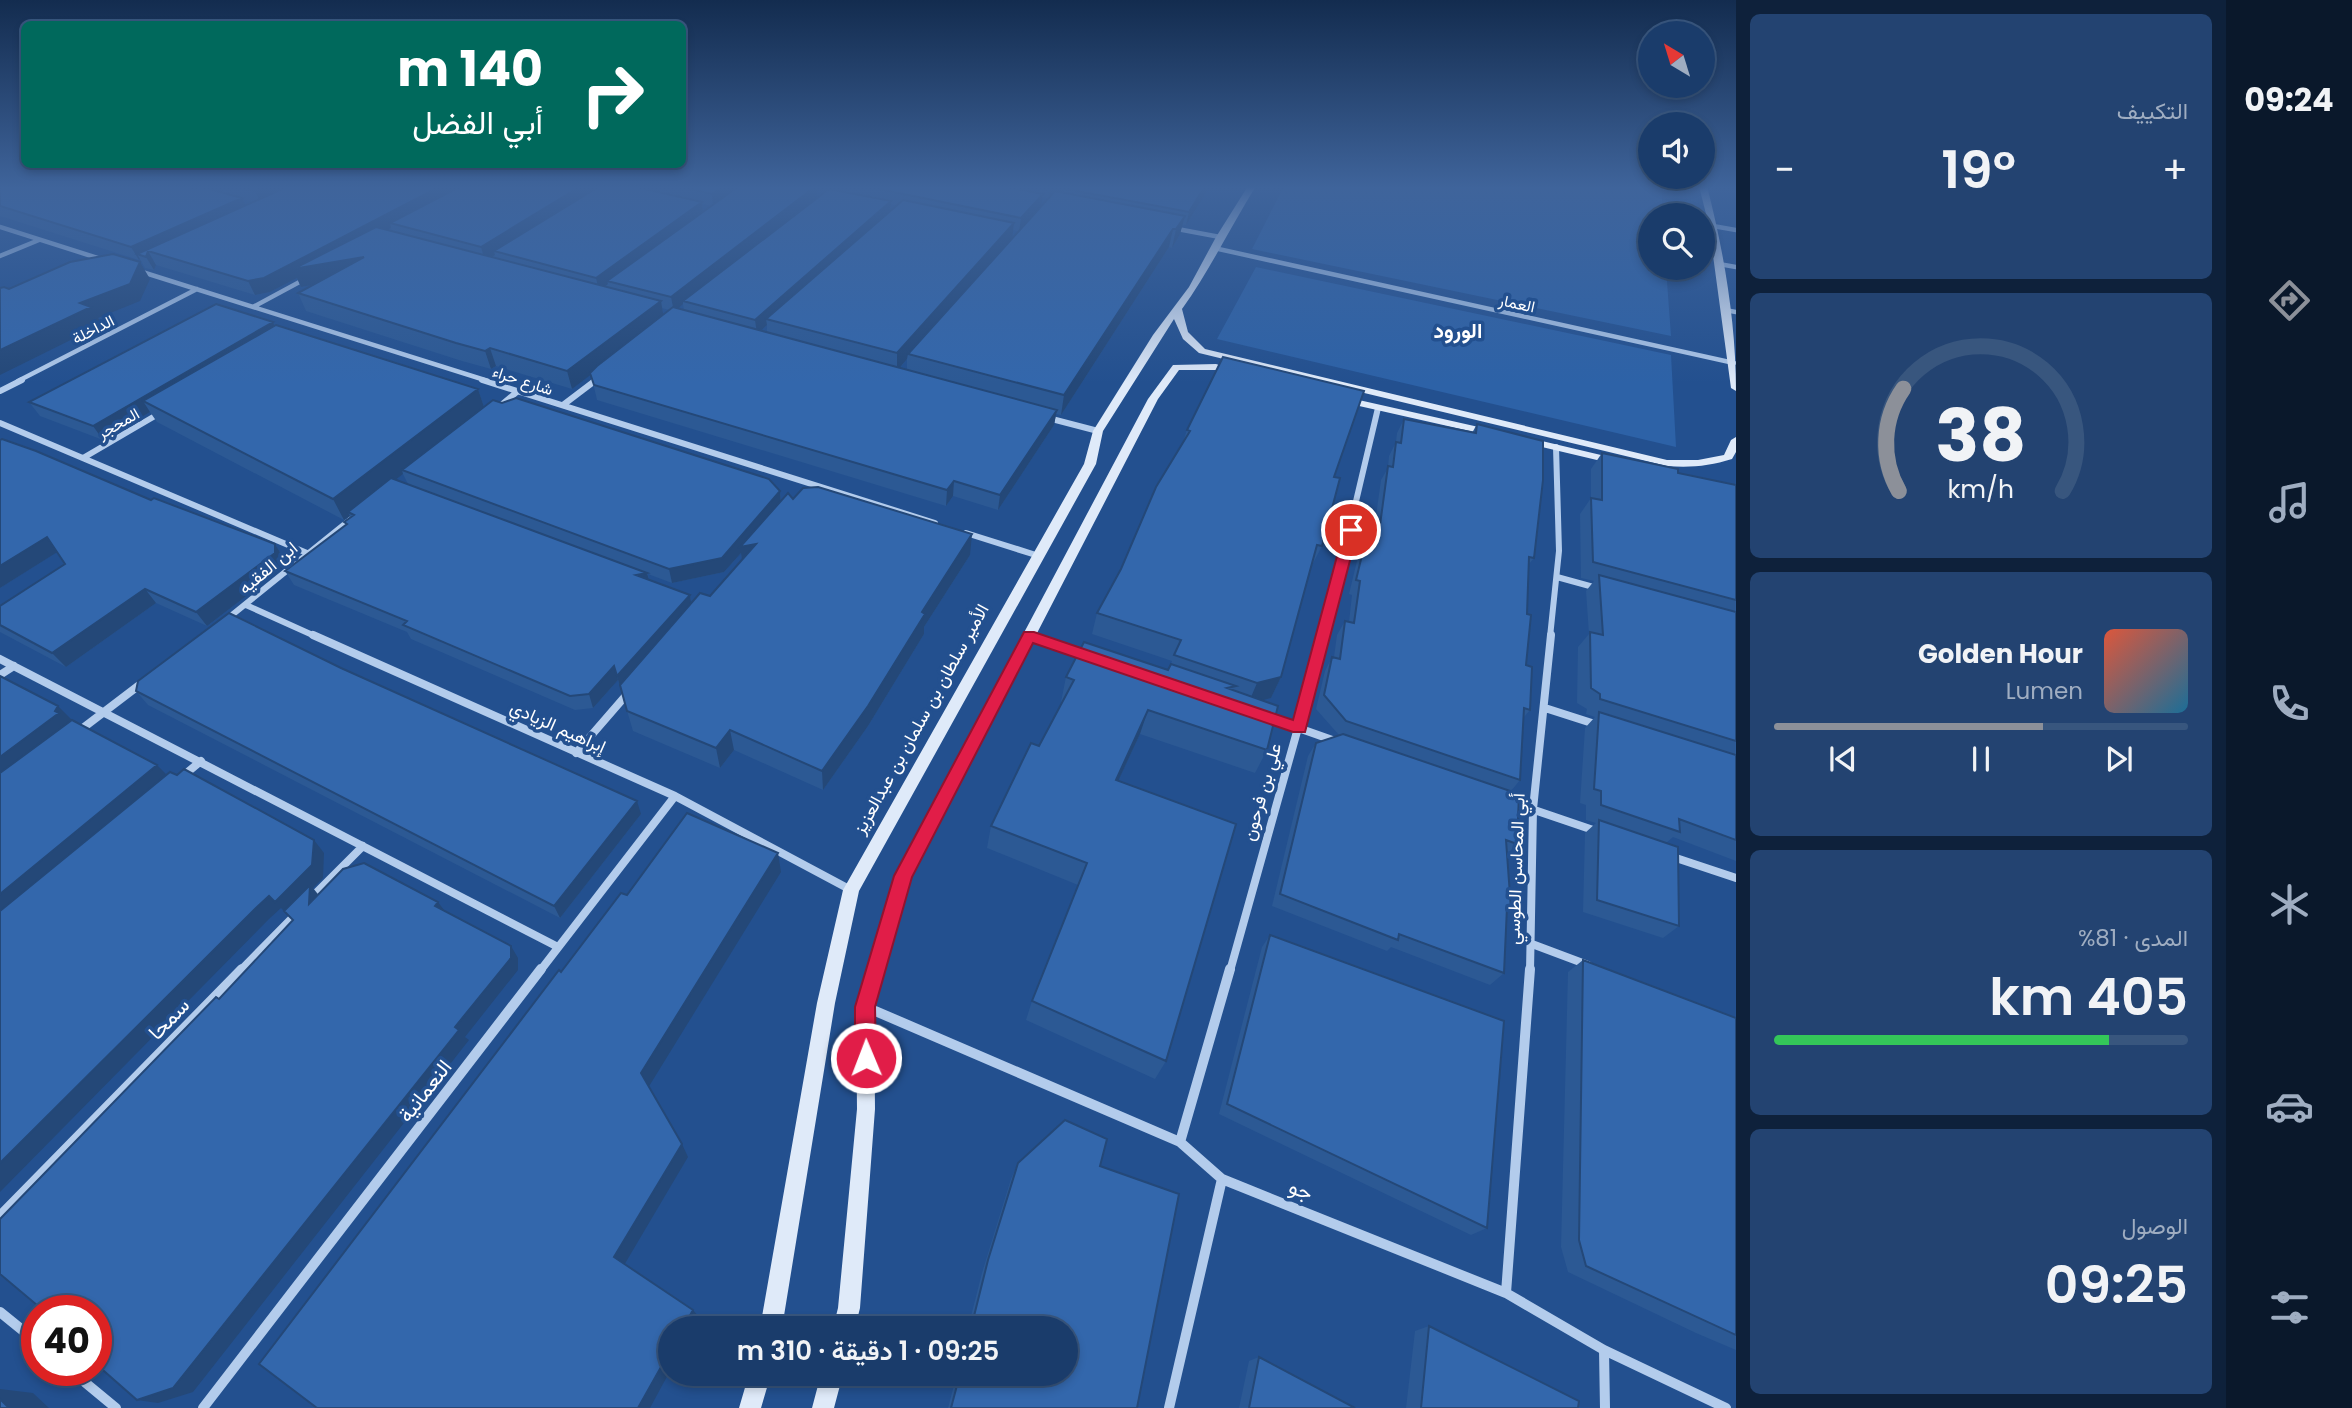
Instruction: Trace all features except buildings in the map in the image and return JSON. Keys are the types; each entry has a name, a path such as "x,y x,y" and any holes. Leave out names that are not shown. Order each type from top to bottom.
{"street":[{"path":"79,252 112,262"},
{"name":"الأمير سلطان بن سلمان بن عبدالعزيز","path":"773,1316 825,1003 851,890 1090,464 1098,431 1177,307 1193,287 1212,252"},
{"name":"العمار","path":"1253,252 1735,369"},
{"path":"1717,252 1736,388"},
{"path":"90,264 102,259"},
{"name":"شارع حراء","path":"144,263 132,269 949,527"},
{"path":"1719,264 1736,267"},
{"path":"253,307 311,275"},
{"name":"الداخلة","path":"0,391 197,289"},
{"path":"1177,307 1180,326 1187,341 1202,351 1667,463 1700,465 1716,461 1728,457 1736,440"},
{"path":"1725,310 1736,312"},
{"path":"300,332 312,326"},
{"path":"847,1316 866,1109 865,1007 903,876 1153,399 1176,367 1216,367 1256,377"},
{"path":"563,405 604,373"},
{"path":"488,415 518,391"},
{"path":"1324,394 1683,477"},
{"name":"علي بن فرحون","path":"1180,1142 1299,728 1357,505 1378,408"},
{"name":"المحجر","path":"83,458 167,409"},
{"path":"1044,417 1098,431"},
{"path":"0,423 307,553"},
{"name":"أبي المحاسن الطوسي","path":"1506,1293 1532,944 1533,809 1559,551 1556,447"},
{"path":"1090,464 1108,469 1117,467"},
{"path":"800,493 808,483"},
{"path":"1076,490 1088,488 1102,496"},
{"name":"ابن الفقيه","path":"224,621 362,511"},
{"path":"962,531 1039,556"},
{"path":"1557,577 1610,592"},
{"name":"إبراهيم الزيادي","path":"246,605 674,796 851,890"},
{"path":"1029,636 1093,658"},
{"path":"0,659 558,947"},
{"path":"0,675 14,666"},
{"path":"72,736 147,679"},
{"path":"576,753 637,682"},
{"path":"1545,708 1609,728"},
{"path":"1260,715 1351,746"},
{"path":"180,779 201,761"},
{"name":"النعمانية","path":"203,1408 674,796"},
{"path":"1507,800 1609,835"},
{"name":"سمحا","path":"0,1216 363,846"},
{"path":"1660,852 1736,878"},
{"path":"1532,944 1596,968"},
{"name":"جو","path":"865,1007 1180,1142 1222,1179 1506,1293 1604,1350 1726,1408"},
{"path":"1168,1408 1222,1179"},
{"path":"0,1312 21,1329"},
{"path":"1604,1350 1605,1408"},
{"path":"89,1386 116,1408"},
{"path":"750,1408 756,1386"},
{"path":"823,1408 829,1386"}],"shaded area":[{"path":"1265,252 1638,252 1638,280 1667,280 1671,336"},
{"path":"1256,267 1671,355 1676,447 1217,339"}],"district":[{"name":"الورود","path":"1458,331"}],"route":[{"path":"866,1058 865,1007 903,876 1029,636 1299,728 1351,530"}]}
